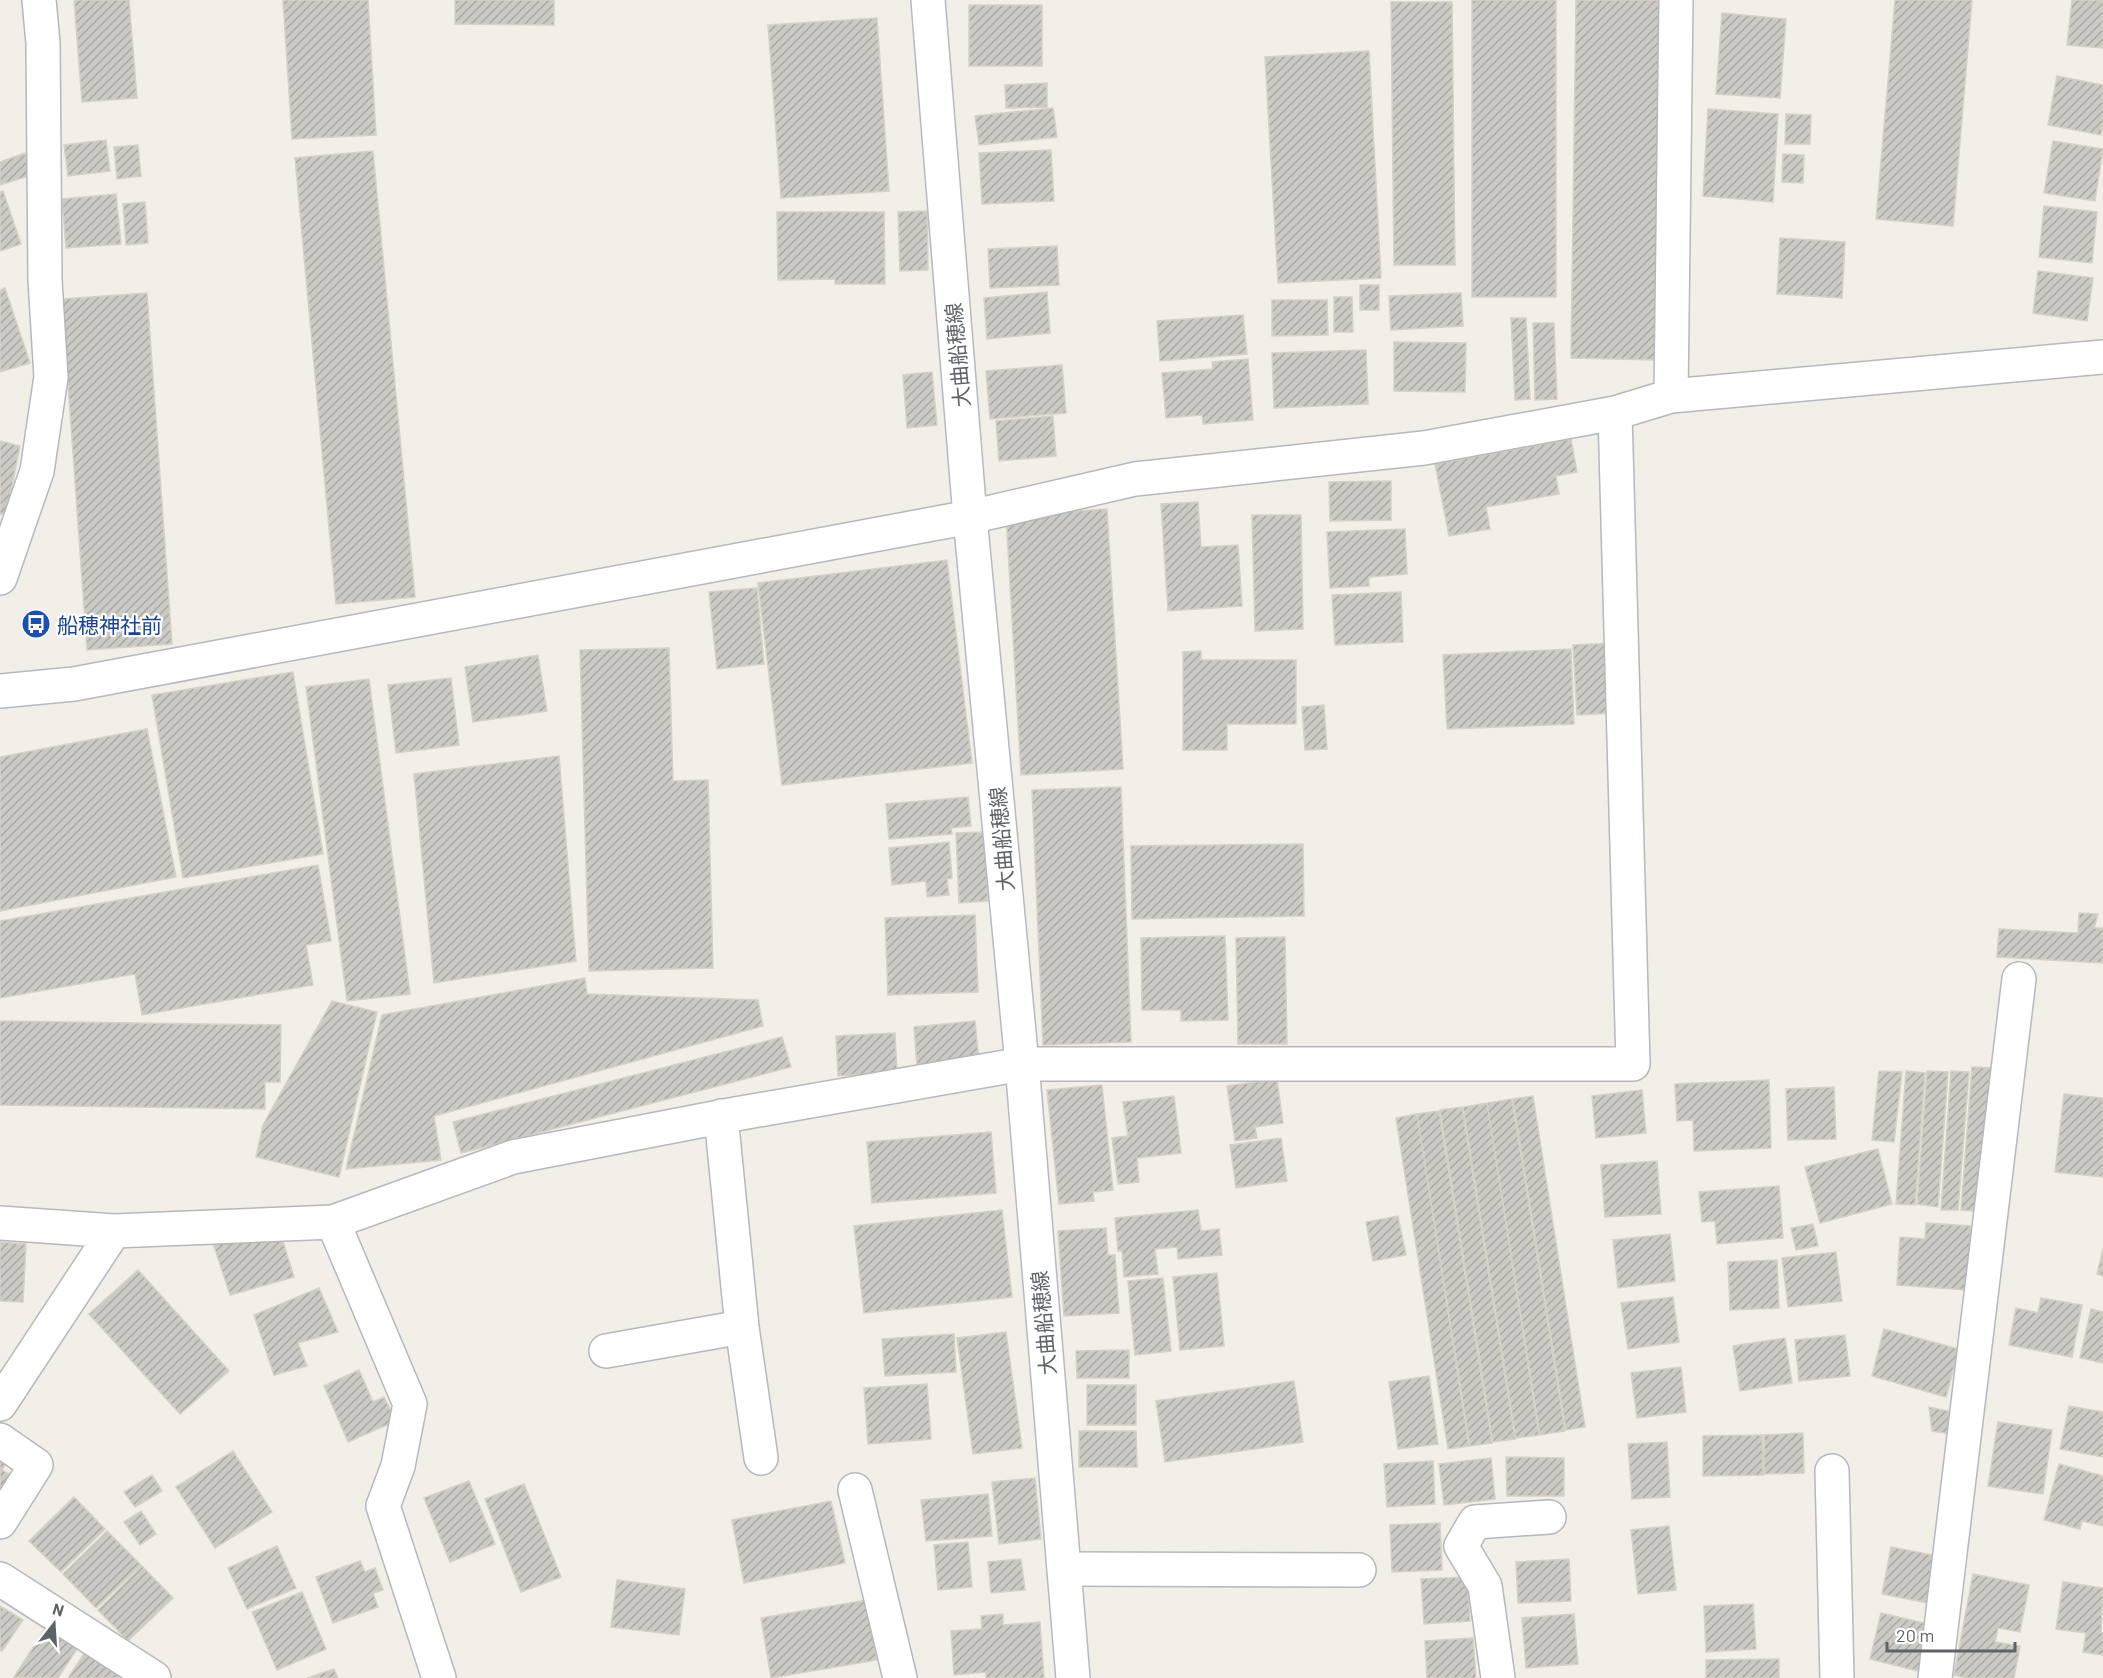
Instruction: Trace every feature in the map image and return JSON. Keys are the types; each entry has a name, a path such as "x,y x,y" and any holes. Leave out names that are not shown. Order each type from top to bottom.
{"street":[{"path":"0,578 37,471 51,377 45,280 43,43 39,0"},
{"name":"大曲船穂線","path":"928,0 970,517 1022,1064 1073,1678"},
{"path":"1671,396 1677,0"},
{"path":"0,691 74,684 970,517 1135,479 1424,448 1615,412 1671,396 2103,357"},
{"path":"0,1223 114,1232 333,1222 513,1157 721,1116 1022,1064 1633,1064 1615,412"},
{"path":"1935,1678 2019,979"},
{"path":"721,1116 742,1327 761,1458"},
{"path":"333,1222 410,1404 398,1466 383,1506 439,1678"},
{"path":"0,1404 114,1232"},
{"path":"606,1351 742,1327"},
{"path":"0,1440 36,1465 0,1522"},
{"path":"1832,1471 1837,1678"},
{"path":"855,1490 900,1678"},
{"path":"1498,1678 1485,1586 1461,1546 1475,1522 1550,1517"},
{"path":"1064,1569 1359,1570"},
{"path":"0,1579 154,1678"}],"building":[{"path":"74,0 129,0 137,98 82,102"},
{"path":"283,0 368,0 376,135 292,139"},
{"path":"455,0 554,0 554,25 455,24"},
{"path":"1472,0 1556,0 1556,297 1472,297"},
{"path":"1576,0 1662,0 1657,360 1571,358"},
{"path":"1895,0 1972,0 1953,226 1876,219"},
{"path":"2072,0 2103,0 2103,48 2067,45"},
{"path":"1391,2 1452,2 1455,265 1394,265"},
{"path":"969,5 1042,5 1042,66 969,66"},
{"path":"1722,13 1786,19 1780,98 1716,94"},
{"path":"877,18 889,191 781,198 768,25"},
{"path":"1369,51 1381,278 1278,283 1265,57"},
{"path":"2057,76 2103,85 2101,135 2048,125"},
{"path":"1047,83 1047,107 1006,108 1005,85"},
{"path":"1053,108 1057,137 979,145 975,116"},
{"path":"1708,109 1778,114 1773,202 1703,196"},
{"path":"1786,114 1811,115 1810,144 1785,144"},
{"path":"106,140 110,171 68,176 64,145"},
{"path":"2053,141 2103,149 2095,201 2044,193"},
{"path":"138,145 141,176 117,179 114,147"},
{"path":"1051,150 1054,201 982,204 979,153"},
{"path":"373,151 415,597 336,604 295,158"},
{"path":"25,153 32,175 0,185 0,162"},
{"path":"1783,154 1804,155 1803,183 1782,182"},
{"path":"3,191 21,244 0,251 0,192"},
{"path":"116,194 121,244 66,248 62,199"},
{"path":"145,202 148,243 126,245 123,204"},
{"path":"2044,206 2097,212 2092,263 2039,257"},
{"path":"927,211 928,270 900,271 898,212"},
{"path":"777,212 884,212 885,284 835,284 835,279 778,280"},
{"path":"1780,238 1845,242 1842,298 1777,294"},
{"path":"1057,246 1059,285 990,288 988,249"},
{"path":"2038,271 2093,278 2087,321 2033,313"},
{"path":"1360,285 1379,285 1379,310 1360,310"},
{"path":"5,288 30,363 0,372 0,290"},
{"path":"1047,292 1050,333 987,339 984,298"},
{"path":"147,293 172,644 87,650 62,299"},
{"path":"1461,293 1463,326 1391,330 1389,296"},
{"path":"1334,297 1352,297 1353,332 1334,332"},
{"path":"1272,300 1327,300 1328,335 1272,336"},
{"path":"1243,315 1247,354 1160,361 1157,321"},
{"path":"1511,318 1526,318 1530,399 1515,400"},
{"path":"1533,323 1554,323 1557,399 1535,400"},
{"path":"1394,342 1466,343 1465,392 1394,391"},
{"path":"1366,350 1368,404 1274,408 1272,353"},
{"path":"1248,359 1253,420 1203,424 1202,415 1166,418 1162,373 1213,369 1212,362"},
{"path":"1062,365 1066,413 990,419 986,371"},
{"path":"932,372 937,425 907,428 903,375"},
{"path":"1053,416 1056,456 999,461 996,421"},
{"path":"1571,439 1577,472 1556,476 1559,494 1486,507 1490,529 1449,536 1435,464"},
{"path":"0,441 20,446 6,516 0,514"},
{"path":"1391,481 1391,520 1330,521 1329,482"},
{"path":"1198,502 1201,547 1238,545 1242,606 1168,611 1161,504"},
{"path":"1107,509 1123,769 1021,775 1006,515"},
{"path":"1252,515 1301,515 1303,629 1255,631"},
{"path":"1405,529 1407,574 1369,577 1369,586 1330,588 1327,532"},
{"path":"947,560 972,763 782,785 758,583"},
{"path":"757,588 764,664 717,669 709,592"},
{"path":"1401,592 1403,642 1335,645 1332,595"},
{"path":"1611,643 1615,713 1577,715 1573,645"},
{"path":"669,648 673,781 708,780 713,968 589,971 580,650"},
{"path":"1571,649 1574,724 1447,729 1443,655"},
{"path":"1201,651 1201,660 1296,660 1296,724 1227,724 1227,750 1183,750 1183,652"},
{"path":"538,655 547,711 473,722 465,667"},
{"path":"293,672 323,854 183,878 152,695"},
{"path":"451,678 459,745 396,753 388,685"},
{"path":"369,679 410,994 347,1001 306,687"},
{"path":"1324,705 1327,749 1305,750 1302,707"},
{"path":"147,729 176,877 0,911 0,757"},
{"path":"559,756 576,961 434,983 414,774"},
{"path":"1121,787 1131,1042 1043,1045 1032,790"},
{"path":"968,797 971,826 951,828 952,834 889,839 886,804"},
{"path":"985,832 988,901 959,903 956,833"},
{"path":"949,842 952,878 947,879 949,895 927,897 926,881 892,885 889,848"},
{"path":"1303,844 1304,916 1132,919 1131,846"},
{"path":"318,865 331,941 306,945 313,985 142,1015 135,974 0,998 0,921"},
{"path":"2079,913 2098,914 2094,928 2103,928 2103,963 1997,957 1999,929 2078,933"},
{"path":"975,915 978,992 888,995 885,918"},
{"path":"1225,936 1228,1020 1181,1021 1181,1010 1142,1010 1141,938"},
{"path":"1285,937 1287,1044 1238,1044 1236,938"},
{"path":"585,978 587,994 758,1000 763,1026 434,1116 441,1160 346,1169 382,1015"},
{"path":"332,1001 377,1012 339,1177 256,1157 263,1125"},
{"path":"0,1021 281,1025 280,1082 265,1082 265,1109 0,1105"},
{"path":"975,1021 979,1061 917,1066 914,1027"},
{"path":"895,1033 897,1072 838,1076 836,1036"},
{"path":"782,1037 791,1067 461,1153 453,1122"},
{"path":"1972,1067 1997,1068 1986,1212 1961,1210"},
{"path":"1879,1071 1902,1072 1894,1142 1872,1140"},
{"path":"1906,1071 1925,1073 1915,1205 1896,1204"},
{"path":"1927,1071 1948,1072 1938,1207 1917,1204"},
{"path":"1951,1071 1969,1072 1958,1210 1941,1210"},
{"path":"1277,1079 1283,1123 1255,1127 1257,1138 1235,1141 1227,1086"},
{"path":"1769,1080 1771,1148 1694,1151 1693,1120 1677,1121 1675,1084"},
{"path":"1102,1085 1113,1190 1093,1192 1094,1201 1059,1204 1047,1090"},
{"path":"1834,1087 1836,1139 1788,1140 1786,1089"},
{"path":"1642,1090 1646,1133 1596,1138 1592,1096"},
{"path":"2064,1094 2103,1098 2103,1177 2055,1172"},
{"path":"1174,1096 1181,1153 1137,1158 1139,1182 1118,1184 1112,1138 1128,1136 1123,1102"},
{"path":"1533,1096 1585,1427 1566,1430 1513,1099"},
{"path":"1512,1099 1565,1431 1540,1435 1487,1103"},
{"path":"1487,1103 1539,1435 1516,1438 1463,1107"},
{"path":"1462,1107 1515,1439 1493,1442 1440,1110"},
{"path":"1439,1111 1492,1443 1470,1446 1417,1114"},
{"path":"1417,1114 1469,1446 1448,1449 1396,1118"},
{"path":"991,1132 996,1193 872,1203 867,1142"},
{"path":"1281,1138 1287,1181 1236,1188 1230,1145"},
{"path":"1878,1149 1892,1204 1820,1223 1805,1167"},
{"path":"1657,1161 1661,1214 1605,1217 1601,1165"},
{"path":"1779,1186 1783,1238 1717,1244 1715,1221 1702,1222 1699,1192"},
{"path":"1002,1210 1012,1297 864,1313 854,1226"},
{"path":"1198,1210 1201,1231 1219,1229 1222,1255 1178,1259 1177,1247 1155,1249 1158,1274 1124,1277 1122,1251 1118,1251 1115,1218"},
{"path":"1398,1216 1406,1255 1373,1261 1366,1222"},
{"path":"276,1219 294,1277 230,1295 210,1234"},
{"path":"1926,1223 1971,1226 1967,1290 1897,1285 1900,1237 1925,1239"},
{"path":"1813,1224 1818,1246 1796,1250 1791,1228"},
{"path":"1106,1228 1108,1255 1115,1255 1119,1313 1064,1316 1058,1231"},
{"path":"1670,1234 1675,1281 1618,1288 1613,1240"},
{"path":"0,1242 26,1244 23,1302 0,1301"},
{"path":"2103,1248 2103,1276 2097,1274"},
{"path":"1836,1252 1842,1301 1788,1307 1782,1258"},
{"path":"1777,1260 1779,1308 1730,1310 1728,1262"},
{"path":"138,1270 229,1371 180,1414 89,1314"},
{"path":"1217,1273 1224,1346 1180,1350 1173,1277"},
{"path":"1163,1278 1171,1351 1135,1355 1128,1281"},
{"path":"319,1288 338,1332 298,1343 307,1366 274,1375 254,1315"},
{"path":"1673,1297 1679,1342 1628,1349 1621,1303"},
{"path":"2041,1298 2082,1305 2072,1357 2009,1345 2016,1308 2038,1313"},
{"path":"2091,1309 2103,1312 2103,1363 2080,1358"},
{"path":"1884,1329 1959,1349 1946,1397 1872,1376"},
{"path":"1006,1332 1022,1448 973,1454 957,1338"},
{"path":"954,1334 956,1372 885,1376 882,1339"},
{"path":"1845,1335 1850,1376 1799,1381 1795,1340"},
{"path":"1785,1338 1792,1383 1740,1391 1733,1346"},
{"path":"1129,1350 1129,1378 1077,1378 1076,1351"},
{"path":"1681,1367 1686,1412 1637,1418 1631,1373"},
{"path":"359,1370 373,1402 384,1397 396,1421 348,1442 324,1386"},
{"path":"1429,1376 1438,1444 1398,1449 1389,1382"},
{"path":"1294,1381 1303,1442 1165,1462 1156,1401"},
{"path":"927,1384 931,1439 868,1444 864,1388"},
{"path":"1087,1385 1136,1385 1136,1425 1087,1425"},
{"path":"2069,1406 2103,1412 2103,1457 2060,1449"},
{"path":"1929,1407 1957,1413 1958,1435 1932,1431"},
{"path":"1998,1422 2052,1430 2043,1494 1988,1486"},
{"path":"1079,1431 1136,1431 1137,1467 1079,1467"},
{"path":"1803,1433 1804,1473 1764,1474 1764,1435"},
{"path":"1762,1435 1763,1475 1703,1476 1703,1436"},
{"path":"1667,1442 1670,1497 1632,1499 1628,1444"},
{"path":"233,1451 272,1512 215,1548 176,1487"},
{"path":"1506,1457 1564,1458 1564,1496 1507,1496"},
{"path":"1491,1458 1495,1499 1444,1505 1439,1464"},
{"path":"0,1459 6,1463 2,1470 19,1480 0,1512"},
{"path":"1433,1461 1435,1504 1387,1507 1384,1464"},
{"path":"2059,1464 2103,1476 2103,1526 2082,1521 2080,1529 2044,1520"},
{"path":"152,1475 162,1491 135,1507 124,1492"},
{"path":"1035,1478 1041,1539 999,1544 992,1482"},
{"path":"469,1481 495,1544 450,1562 424,1498"},
{"path":"524,1484 561,1577 521,1592 485,1499"},
{"path":"988,1494 992,1536 926,1541 921,1500"},
{"path":"74,1497 105,1529 61,1572 29,1541"},
{"path":"831,1501 845,1563 744,1583 732,1520"},
{"path":"141,1511 156,1534 140,1545 124,1522"},
{"path":"1440,1523 1442,1570 1392,1572 1390,1525"},
{"path":"1669,1526 1676,1590 1638,1594 1631,1530"},
{"path":"107,1531 141,1565 96,1608 63,1574"},
{"path":"968,1542 972,1587 938,1590 934,1545"},
{"path":"277,1546 296,1588 247,1609 228,1568"},
{"path":"1891,1547 1943,1557 1933,1604 1882,1594"},
{"path":"1021,1559 1025,1590 991,1593 988,1562"},
{"path":"1569,1559 1571,1601 1518,1603 1516,1562"},
{"path":"360,1561 365,1572 375,1568 383,1590 373,1593 378,1607 333,1623 316,1577"},
{"path":"142,1566 173,1598 128,1641 98,1610"},
{"path":"1973,1574 2029,1585 2020,1632 1998,1628 1995,1642 2020,1646 2014,1678 1967,1678 1954,1675"},
{"path":"1467,1577 1470,1621 1424,1624 1421,1579"},
{"path":"617,1580 685,1589 679,1635 611,1627"},
{"path":"2063,1582 2103,1588 2101,1633 2103,1633 2103,1655 2083,1652 2086,1633 2056,1629"},
{"path":"302,1592 326,1649 277,1670 252,1612"},
{"path":"866,1600 877,1660 771,1678 761,1618"},
{"path":"1753,1604 1756,1649 1706,1652 1704,1606"},
{"path":"0,1606 23,1620 2,1651 0,1650"},
{"path":"1881,1613 1933,1625 1922,1672 1870,1659"},
{"path":"1003,1614 1003,1625 1040,1622 1044,1678 986,1678 986,1672 954,1675 951,1631 982,1629 981,1616"},
{"path":"1574,1614 1578,1664 1526,1668 1522,1618"},
{"path":"52,1618 84,1638 58,1678 14,1677"},
{"path":"1473,1638 1476,1678 1427,1678 1425,1641"},
{"path":"89,1646 137,1678 68,1678"},
{"path":"1779,1659 1779,1678 1706,1678 1706,1660"},
{"path":"334,1669 338,1678 307,1678"}],"place":[{"name":"船穂神社前","path":"36,624"}]}
